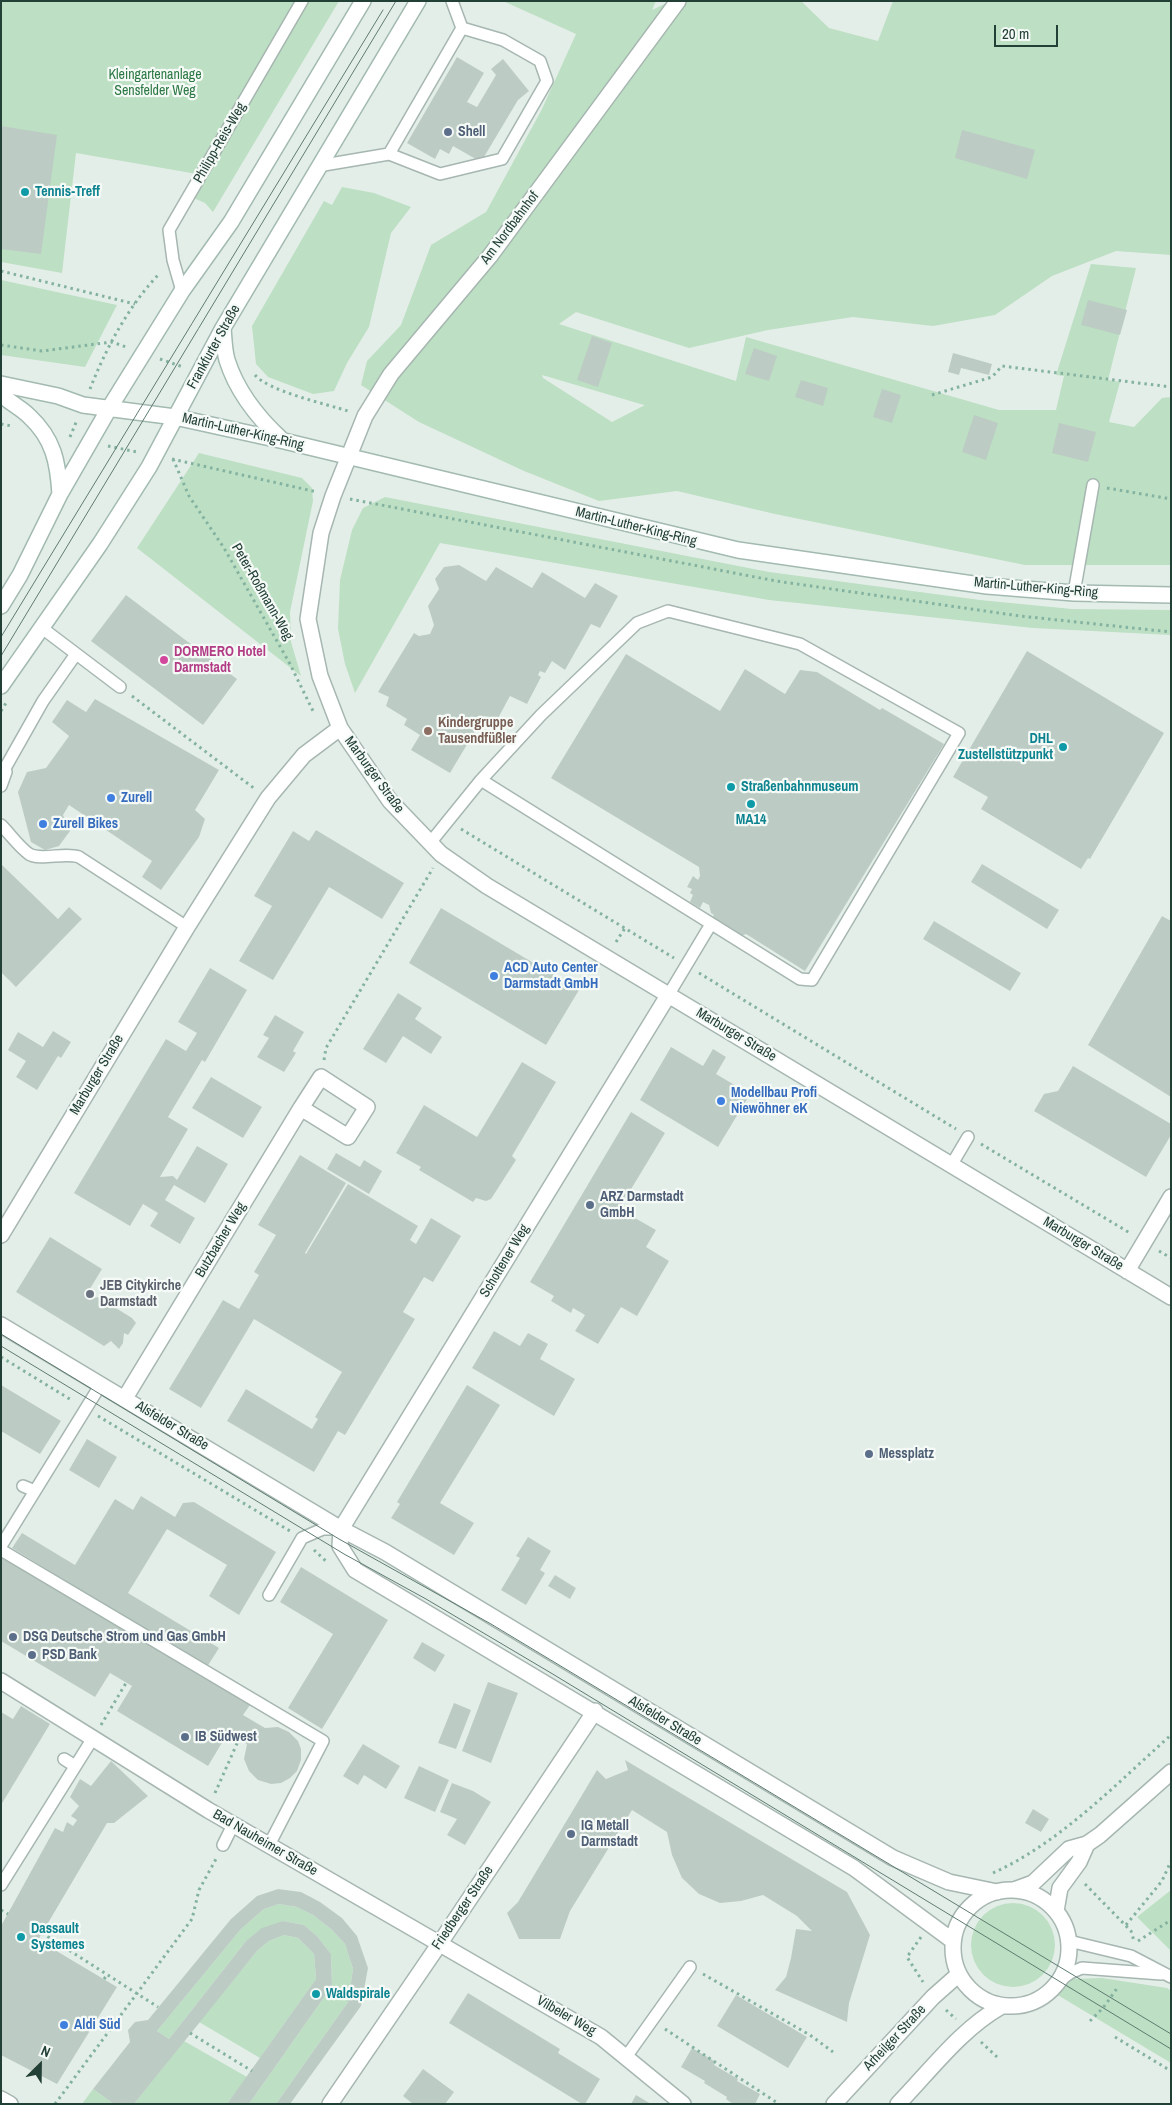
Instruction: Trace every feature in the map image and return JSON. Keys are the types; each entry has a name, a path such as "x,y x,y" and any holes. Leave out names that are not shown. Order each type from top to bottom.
{"street":[{"path":"1,606 20,575 60,494 110,407 182,291 231,222 363,1"},
{"name":"Frankfurter Straße","path":"1,686 100,544 156,456 223,328 418,1"},
{"name":"Am Nordbahnhof","path":"348,457 365,416 391,374 490,256 678,1"},
{"path":"223,328 226,358 239,387 256,414 284,440"},
{"name":"Martin-Luther-King-Ring","path":"1,384 58,396 83,404 175,417 284,440 738,550 987,586 1074,594 1171,594"},
{"path":"1,394 28,415 43,432 58,465 60,494"},
{"name":"Marburger Straße","path":"348,457 321,533 308,619 320,676 340,728 390,801 435,849 487,886 1171,1297"},
{"name":"Marburger Straße","path":"1,1235 187,927 268,798 304,755 340,728"},
{"name":"Schottener Weg","path":"342,1529 669,994"},
{"path":"301,1108 348,1137 367,1107 321,1077"},
{"name":"Butzbacher Weg","path":"125,1398 321,1077"},
{"path":"1127,1271 1171,1197"},
{"name":"Alsfelder Straße","path":"1,1325 342,1529 385,1552 893,1858 950,1882 997,1892"},
{"name":"Alsfelder Straße","path":"342,1529 340,1546 355,1570 595,1711 854,1868 953,1941"},
{"name":"Bad Nauheimer Straße","path":"1,1681 233,1825 440,1943"},
{"name":"Friedberger Straße","path":"330,2104 595,1711"},
{"path":"1013,1890 1029,1893 1044,1900 1056,1912 1064,1925 1069,1941 1069,1956 1065,1970 1059,1981 1050,1991 1034,2001 1015,2006 1002,2006 984,2000 970,1989 959,1974 954,1958 953,1941 960,1920 967,1910 977,1901 997,1892 1013,1890 1033,1883 1069,1849 1087,1844 1171,1772"},
{"path":"1056,1912 1060,1888 1079,1862 1087,1844"},
{"name":"Vilbeler Weg","path":"440,1943 601,2037 683,2104"},
{"name":"Arheilger Straße","path":"834,2104 933,1997 959,1974"},
{"path":"898,2104 968,2030 984,2016 1002,2006"},
{"path":"1,2099 10,2104"}],"lane":[{"name":"Philipp-Reis-Weg","path":"182,291 173,260 169,230 302,1"},
{"path":"452,1 462,28"},
{"path":"389,154 462,28"},
{"path":"318,166 389,154 440,174 502,159 546,81 540,61 503,40 462,28"},
{"path":"1074,594 1093,485"},
{"path":"435,849 448,820 481,780 541,715 637,623 668,611 800,644 959,733 812,980 800,979 481,780"},
{"path":"42,628 120,687"},
{"path":"1,786 5,778 3,769 43,701 76,654"},
{"path":"1,825 29,854 36,856 64,854 80,857 187,927"},
{"path":"669,994 711,924"},
{"path":"952,1164 968,1137"},
{"path":"102,1384 1,1548 323,1741 268,1845"},
{"path":"23,1486 35,1491"},
{"path":"269,1595 302,1538 323,1529 342,1529"},
{"path":"1,1885 93,1738"},
{"path":"64,1759 75,1766"},
{"path":"223,1845 233,1825"},
{"path":"1069,1941 1131,1956 1167,1976"},
{"path":"626,2057 690,1967"},
{"path":"1059,1981 1070,1973 1082,1968 1167,1976"}],"path":[{"path":"1,271 135,304"},
{"path":"1,345 42,352 112,342 120,345"},
{"path":"99,367 108,349"},
{"path":"159,359 187,368"},
{"path":"932,395 992,377 1002,366 1171,388"},
{"path":"253,373 258,379 271,387 365,416"},
{"path":"1,425 17,430"},
{"path":"90,442 156,456"},
{"name":"Peter-Roßmann-Weg","path":"333,496 173,459 190,496 224,548 290,664 312,711 340,728"},
{"path":"1093,485 1171,499"},
{"path":"333,496 776,581 1020,616 1171,632"},
{"path":"120,687 268,798"},
{"path":"448,820 968,1137 1171,1258"},
{"path":"321,1077 326,1048 435,849"},
{"path":"1,1357 302,1538 331,1565"},
{"path":"93,1738 126,1683"},
{"path":"984,1874 992,1873 1010,1865 1038,1847 1080,1816 1171,1736"},
{"path":"208,1810 239,1739"},
{"path":"55,2104 192,1919 199,1890 223,1845"},
{"path":"1038,1847 1059,1859"},
{"path":"1126,1925 1162,1881 1171,1861"},
{"path":"1072,1872 1131,1931 1135,1943 1131,1956"},
{"path":"1,1910 8,1914"},
{"path":"1135,1943 1171,1920"},
{"path":"42,1933 158,2007"},
{"path":"690,1967 810,2035 833,2052"},
{"path":"1090,2021 1103,2008 1125,1973"},
{"path":"104,1979 108,1974"},
{"path":"652,2020 779,2104"},
{"path":"190,2033 252,2071"},
{"path":"1115,2037 1171,2071"}],"green space":[{"name":"Kleingartenanlage Sensfelder Weg","path":"1,1 339,1 213,212 205,203 189,196 197,174 76,153 62,273 1,262"},
{"path":"503,1 656,1 652,10 671,1 801,1 829,28 878,41 893,1 1171,1 1171,255 1116,251 1052,276 995,315 933,326 853,317 768,330 689,348 576,312 559,324 736,381 746,337 999,410 1056,410 1064,376 1056,375 1091,264 1136,268 1108,380 1120,382 1109,422 1134,427 1162,398 1171,397 1171,565 1025,565 775,514 677,491 599,501 524,471 419,422 361,385 367,361 401,325 431,245 486,212 542,109 576,34","holes":["542,375 645,405 612,422 543,378"]},
{"path":"342,187 374,193 411,207 391,233 369,327 347,363 334,391 313,394 268,377 256,364 252,326 324,201 332,205"},
{"path":"1,280 117,305 85,367 1,355"},
{"path":"199,453 302,478 312,488 313,501 290,612 291,642 301,676 137,548"},
{"path":"385,497 769,572 980,600 1072,609 1171,610 1171,635 1033,628 769,600 440,543 355,693 345,664 338,629 340,580 352,530 363,508"},
{"path":"1171,1890 1171,1951 1137,1917"},
{"path":"1013,1903 1029,1906 1043,1915 1052,1929 1055,1945 1052,1961 1043,1975 1029,1984 1013,1987 997,1984 983,1975 974,1961 971,1945 974,1929 983,1915 997,1906"},
{"path":"279,1904 297,1907 313,1915 331,1929 345,1944 353,1969 348,2002 276,2104 249,2104 332,1986 331,1954 317,1936 304,1925 283,1921 246,1941 169,2039 157,2031 241,1929 264,1909"},
{"path":"284,1935 298,1938 314,1954 316,1979 260,2058 199,2022 257,1951 269,1941"},
{"path":"1102,1978 1167,1988 1171,1991 1171,2063 1056,1994 1073,1979"},
{"path":"184,2041 247,2077 227,2104 134,2104"},
{"path":"93,2089 114,2104 82,2104"}],"building":[{"path":"457,57 484,73 467,102 477,107 496,75 491,69 503,59 529,91 518,100 481,162 453,146 449,154 440,149 435,159 407,143"},
{"name":"Tennis-Treff","path":"1,126 57,135 41,254 1,249"},
{"path":"962,130 1035,150 1027,179 955,158"},
{"path":"1088,300 1127,310 1120,335 1081,325"},
{"path":"592,336 612,343 598,387 577,380"},
{"path":"754,348 777,356 769,381 745,374"},
{"path":"953,353 992,364 989,375 961,368 959,375 948,372"},
{"path":"801,380 828,388 823,406 795,397"},
{"path":"882,389 901,395 892,423 873,417"},
{"path":"974,415 998,423 986,460 962,452"},
{"path":"1059,423 1096,432 1088,462 1052,453"},
{"path":"459,565 486,581 496,567 532,588 542,572 585,598 595,583 618,596 600,628 591,624 565,670 552,661 545,673 540,671 538,675 541,677 527,704 510,696 497,720 484,716 450,773 411,750 420,735 404,725 407,719 386,706 389,697 378,692 414,633 419,636 430,634 434,625 428,606 439,589 435,579 444,567"},
{"name":"DORMERO Hotel Darmstadt","path":"126,595 237,679 203,725 91,641"},
{"name":"DHL Zustellstützpunkt","path":"1027,651 1164,733 1090,859 1088,858 1081,869 981,809 988,797 953,777"},
{"name":"MA14","path":"626,654 720,711 745,669 785,694 800,670 817,672 880,710 882,708 944,744 805,971 746,934 741,936 712,919 714,915 711,913 709,905 703,902 700,908 690,902 693,895 690,893 692,889 687,887 693,876 698,880 700,876 699,867 551,778"},
{"name":"Zurell","path":"95,699 219,770 195,810 205,819 199,837 161,890 142,877 152,861 69,805 63,815 70,831 59,846 45,850 31,842 18,792 27,772 46,768 69,736 52,722 67,700 86,712"},
{"path":"316,830 404,883 382,919 329,887 273,980 239,961 272,906 254,896 293,831 309,841"},
{"path":"1,864 58,919 69,907 82,919 16,987 1,972"},
{"path":"982,864 1059,910 1047,929 971,882"},
{"name":"ACD Auto Center Darmstadt GmbH","path":"441,908 579,990 546,1045 409,963"},
{"path":"1162,916 1171,921 1171,1097 1088,1045"},
{"path":"934,921 1021,973 1010,991 923,939"},
{"path":"210,968 247,990 205,1062 202,1060 168,1117 188,1129 160,1177 173,1176 177,1180 197,1146 228,1164 205,1203 174,1185 165,1200 195,1218 180,1244 150,1226 158,1213 143,1204 130,1226 74,1193 166,1039 186,1051 197,1033 178,1022"},
{"path":"398,993 422,1008 415,1019 442,1037 431,1054 403,1036 386,1063 363,1049"},
{"path":"275,1015 304,1032 293,1051 296,1053 284,1072 257,1057 269,1038 263,1035"},
{"path":"53,1031 71,1042 61,1058 58,1056 37,1090 16,1077 26,1061 8,1050 18,1032 43,1047"},
{"path":"671,1047 703,1066 713,1049 726,1057 716,1074 750,1094 718,1147 640,1100"},
{"path":"522,1062 556,1082 512,1156 516,1160 491,1199 486,1201 476,1198 473,1202 419,1170 421,1167 396,1153 424,1105 477,1137"},
{"path":"1073,1066 1171,1124 1171,1135 1146,1177 1034,1111 1044,1094 1058,1091"},
{"path":"211,1077 262,1107 243,1138 192,1108"},
{"path":"631,1112 665,1133 619,1209 656,1230 646,1247 669,1261 637,1316 621,1307 598,1344 575,1331 585,1315 573,1308 571,1313 551,1301 554,1296 530,1282"},
{"path":"336,1153 360,1167 364,1160 382,1171 369,1194 327,1169"},
{"path":"300,1155 346,1183 306,1254 348,1184 418,1226 410,1240 416,1244 431,1218 461,1236 433,1282 424,1277 403,1312 415,1319 345,1435 338,1431 314,1472 227,1421 246,1389 312,1429 318,1419 315,1417 342,1372 254,1319 201,1408 169,1389 223,1300 239,1309 259,1275 254,1272 276,1235 258,1225"},
{"path":"50,1237 102,1269 88,1292 91,1299 98,1297 132,1318 136,1323 128,1335 124,1333 123,1343 119,1349 111,1341 104,1346 16,1292"},
{"path":"494,1331 520,1346 528,1333 548,1344 540,1359 575,1379 554,1416 472,1368"},
{"path":"1,1385 61,1421 40,1454 1,1431"},
{"path":"467,1385 500,1405 440,1503 474,1523 454,1555 391,1518 400,1504 397,1502"},
{"path":"87,1439 117,1457 99,1488 69,1470"},
{"path":"141,1496 175,1517 183,1503 194,1502 276,1552 239,1615 209,1596 227,1565 167,1529 128,1593 219,1648 207,1667 12,1548 22,1533 75,1565 115,1499 133,1510"},
{"path":"528,1537 551,1551 540,1570 545,1573 526,1605 501,1590 520,1558 516,1556"},
{"path":"1,1555 250,1705 243,1715 265,1728 278,1727 289,1732 298,1741 301,1749 301,1760 297,1771 281,1783 271,1784 258,1780 249,1771 244,1759 247,1744 232,1735 226,1743 223,1741 208,1766 117,1711 132,1686 110,1673 95,1697 1,1641"},
{"path":"301,1567 388,1620 322,1729 288,1708 333,1634 280,1602"},
{"path":"555,1575 576,1588 570,1599 548,1586"},
{"path":"422,1642 445,1655 435,1672 413,1658"},
{"path":"488,1682 518,1693 491,1763 462,1751"},
{"path":"454,1703 471,1710 456,1749 438,1743"},
{"path":"21,1706 50,1724 1,1805 1,1712 13,1719"},
{"path":"363,1744 400,1766 386,1789 364,1775 358,1785 343,1776"},
{"path":"625,1760 847,1892 870,1935 849,2003 847,2022 775,1990 786,1977 796,1929 812,1931 797,1916 763,1895 741,1901 720,1903 699,1894 682,1878 672,1855 667,1832 632,1810 570,1911 560,1939 519,1939 507,1913 518,1902 597,1770 606,1779 628,1770"},
{"path":"111,1761 148,1796 114,1823 107,1823 38,1940 117,1987 57,2084 1,2055 1,1926 55,1828 63,1832 67,1822 73,1826 77,1820 71,1816 79,1806 70,1797 80,1779 91,1786"},
{"path":"419,1766 449,1780 435,1812 404,1798"},
{"path":"452,1783 473,1791 491,1802 465,1845 447,1835 457,1819 440,1812"},
{"path":"1033,1809 1049,1819 1041,1832 1025,1823"},
{"name":"Waldspirale","path":"278,1889 301,1892 320,1902 342,1918 357,1936 368,1968 361,2006 290,2104 276,2104 348,2002 353,1969 345,1944 331,1929 313,1915 297,1907 279,1904 264,1909 241,1929 157,2031 169,2039 246,1941 262,1928 283,1921 304,1925 317,1936 331,1954 332,1986 249,2104 227,2104 316,1979 314,1954 298,1938 284,1935 269,1941 257,1951 134,2104 114,2104 93,2089 130,2042 128,2030 135,2022 148,2020 231,1919 257,1896"},
{"path":"468,1993 560,2049 558,2053 600,2079 585,2104 582,2104 449,2023"},
{"path":"736,1995 807,2037 788,2068 717,2026"},
{"path":"692,2048 716,2062 714,2065 738,2079 737,2081 760,2094 755,2104 733,2104 726,2099 727,2097 704,2083 705,2081 681,2067"},
{"path":"423,2069 454,2092 445,2104 413,2104 403,2096"},
{"path":"636,2095 651,2104 631,2104"}],"tram line":[{"path":"1,656 396,1"},
{"path":"1,637 383,10"},
{"path":"1,1334 339,1539 491,1624 1171,2034"},
{"path":"1,1346 344,1554 426,1599 551,1673 1171,2049"}],"place":[{"name":"Shell","path":"448,132"},
{"name":"Tennis-Treff","path":"25,192"},
{"name":"DORMERO Hotel Darmstadt","path":"164,660"},
{"name":"Kindergruppe Tausendfüßler","path":"428,731"},
{"name":"DHL Zustellstützpunkt","path":"1063,747"},
{"name":"Straßenbahnmuseum","path":"731,787"},
{"name":"Zurell","path":"111,798"},
{"name":"MA14","path":"751,804"},
{"name":"Zurell Bikes","path":"43,824"},
{"name":"ACD Auto Center Darmstadt GmbH","path":"494,976"},
{"name":"Modellbau Profi Niewöhner eK","path":"721,1101"},
{"name":"ARZ Darmstadt GmbH","path":"590,1205"},
{"name":"JEB Citykirche Darmstadt","path":"90,1294"},
{"name":"Messplatz","path":"869,1454"},
{"name":"DSG Deutsche Strom und Gas GmbH","path":"13,1637"},
{"name":"PSD Bank","path":"32,1655"},
{"name":"IB Südwest","path":"185,1737"},
{"name":"IG Metall Darmstadt","path":"571,1834"},
{"name":"Dassault Systemes","path":"21,1937"},
{"name":"Waldspirale","path":"316,1994"},
{"name":"Aldi Süd","path":"64,2025"}]}
